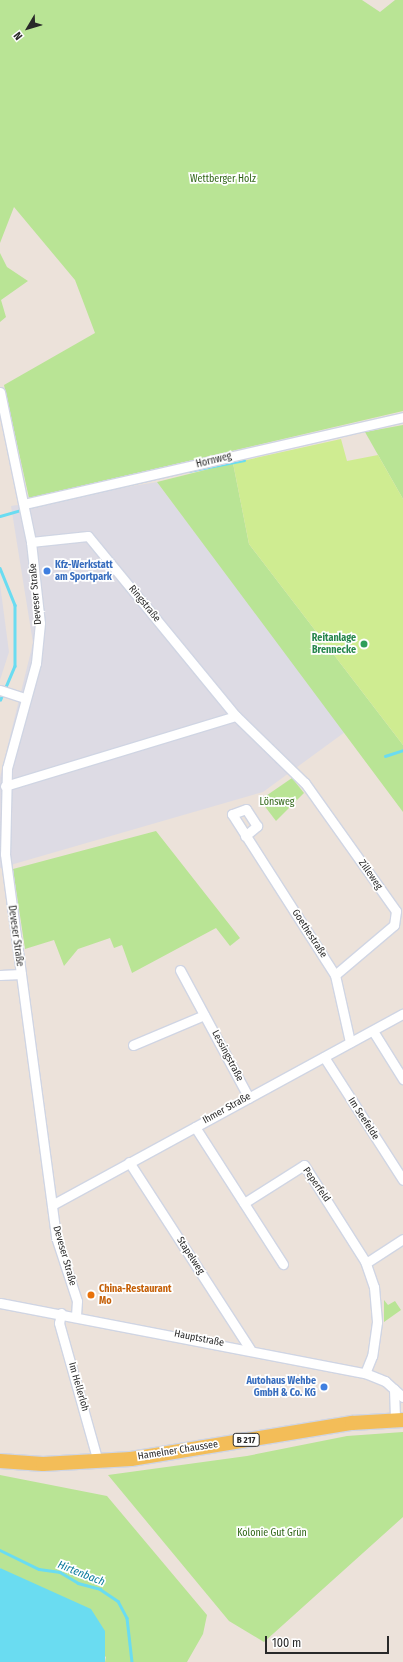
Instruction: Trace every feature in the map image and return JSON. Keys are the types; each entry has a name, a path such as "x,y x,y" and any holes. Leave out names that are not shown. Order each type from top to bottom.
{"main road":[{"name":"Hamelner Chaussee","path":"0,1461 98,1462 399,1420"}],"street":[{"name":"Deveser Straße","path":"0,392 31,542 40,623 36,663 24,698 5,786 5,864 56,1238 77,1301 76,1316"},
{"name":"Hornweg","path":"24,504 403,417"},
{"name":"Ringstraße","path":"31,542 88,536 236,716 288,766"},
{"path":"0,690 24,698"},
{"path":"5,786 236,716"},
{"name":"Zilleweg","path":"288,766 305,783 397,915 394,925 335,975"},
{"name":"Goethestraße","path":"245,836 335,975 350,1042"},
{"name":"Lessingstraße","path":"180,970 249,1098"},
{"path":"0,975 20,974"},
{"name":"Ihmer Straße","path":"52,1205 403,1014"},
{"path":"133,1045 204,1015"},
{"path":"373,1031 403,1079"},
{"name":"Im Seefelde","path":"324,1057 403,1180"},
{"path":"195,1127 283,1264"},
{"name":"Stapelweg","path":"129,1162 250,1349"},
{"name":"Peperfeld","path":"244,1203 304,1164 366,1263 374,1287 377,1322 372,1356 365,1373"},
{"path":"366,1263 403,1239"},
{"name":"Hauptstraße","path":"0,1303 61,1313 250,1349 365,1373 386,1381 403,1396"},
{"name":"Im Hellerloh","path":"61,1313 59,1323 98,1462"},
{"path":"394,1389 399,1420"}],"shaded area":[{"path":"157,482 345,732 263,792 0,868 0,777 33,643 11,506"},
{"path":"0,584 9,652 0,680"}],"green space":[{"name":"Wettberger Holz","path":"0,0 362,0 380,12 395,0 403,0 403,411 29,498 4,385 95,333 75,280 14,207 0,243"},
{"path":"0,253 7,267 28,281 1,300 6,317 0,322"},
{"path":"403,425 403,499 365,432"},
{"name":"Reitanlage Brennecke","path":"341,439 347,461 378,455 403,499 403,745 249,544 233,463"},
{"path":"233,463 249,544 403,745 403,812 157,482"},
{"name":"Lönsweg","path":"292,778 304,793 276,821 260,800"},
{"path":"156,831 240,938 230,946 216,928 132,973 122,945 114,948 110,938 78,949 64,966 54,940 25,949 13,869"},
{"path":"384,1300 388,1305 395,1301 401,1310 384,1322"},
{"name":"Kolonie Gut Grün","path":"403,1432 403,1517 264,1642 229,1621 108,1475 247,1456 347,1436"},
{"path":"0,1475 107,1496 207,1615 203,1634 187,1662 105,1662 106,1657 0,1568"}],"water":[{"path":"0,1568 91,1609 105,1631 105,1662 0,1662"}],"waterway":[{"path":"188,471 244,460"},
{"path":"29,507 182,472"},
{"path":"0,516 18,511"},
{"name":"Hirtenbach","path":"0,568 15,605 15,666 5,689"},
{"name":"Hirtenbach","path":"0,700 3,693"},
{"path":"385,756 403,750"},
{"name":"Hirtenbach","path":"0,1550 39,1569 60,1572 78,1583 100,1589 118,1601 127,1618 132,1662"}],"place":[{"name":"Kfz-Werkstatt am Sportpark","path":"47,571"},
{"name":"Reitanlage Brennecke","path":"364,644"},
{"name":"China-Restaurant Mo","path":"91,1295"},
{"name":"Autohaus Wehbe GmbH & Co. KG","path":"324,1387"}]}
